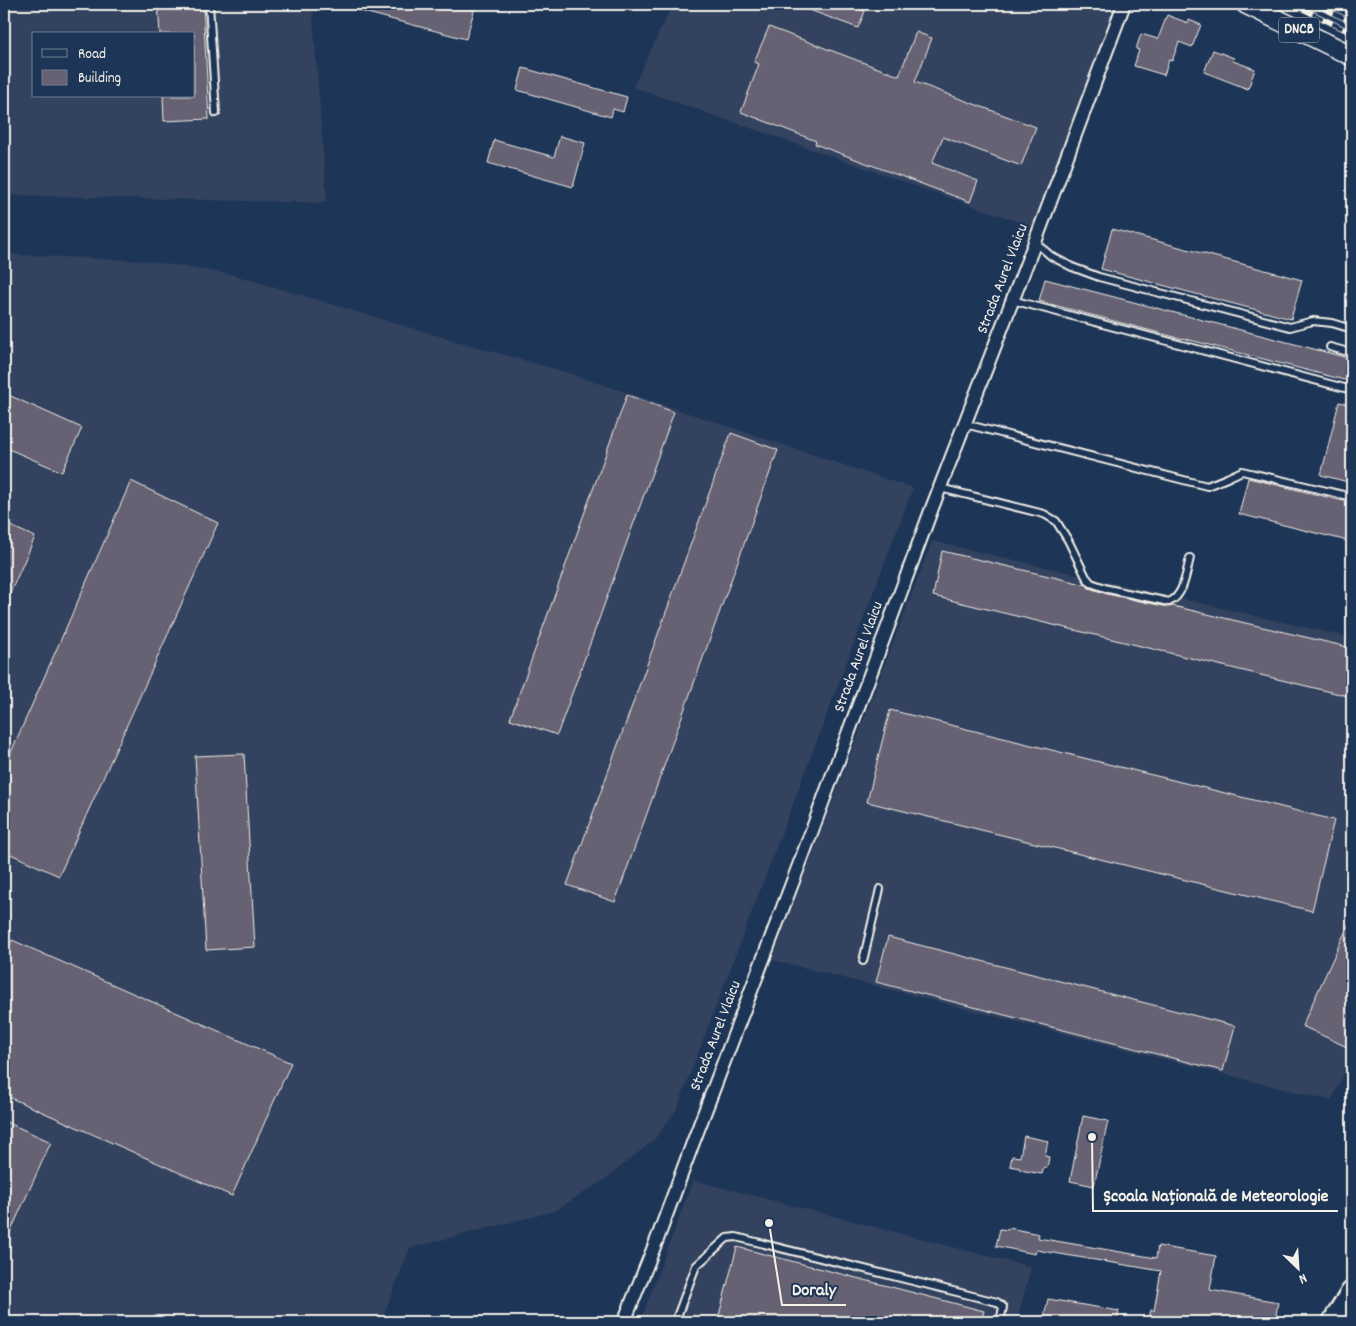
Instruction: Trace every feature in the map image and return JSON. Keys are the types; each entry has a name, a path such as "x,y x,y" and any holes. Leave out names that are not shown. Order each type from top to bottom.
{"highway":[{"path":"1334,1322 1352,1293"}],"main road":[{"name":"DNCB","path":"1246,4 1352,56"}],"street":[{"name":"Strada Aurel Vlaicu","path":"624,1322 798,869 1124,4"}],"lane":[{"path":"209,4 216,113"},
{"path":"1035,242 1051,256 1098,277 1290,327 1313,321 1332,323 1352,329"},
{"path":"1012,300 1352,390"},
{"path":"1330,347 1352,353"},
{"path":"965,424 1207,486 1242,470 1352,497"},
{"path":"940,488 1044,514 1056,520 1086,578 1100,586 1169,602 1180,594 1190,558"},
{"path":"862,961 880,889"},
{"path":"676,1322 696,1266 726,1238 736,1237 997,1302 1003,1307 1000,1322"}],"shaded area":[{"path":"4,4 312,4 327,203 4,195"},
{"path":"657,4 1124,4 1033,227 633,87 670,10"},
{"path":"4,254 148,261 234,275 562,371 913,488 677,1109 654,1140 604,1180 555,1211 410,1248 381,1322 4,1322"},
{"path":"932,541 1352,638 1352,1057 1331,1101 772,960"},
{"path":"693,1180 1031,1267 1017,1322 640,1322"}],"building":[{"path":"158,4 203,4 209,119 164,121 163,98 195,98 195,32 160,32"},
{"path":"346,4 476,4 466,39 345,7"},
{"path":"796,4 845,4 865,11 858,28"},
{"path":"1167,15 1188,23 1189,20 1201,25 1192,47 1179,42 1172,61 1169,60 1164,75 1134,66 1139,50 1136,49 1141,34 1158,39"},
{"path":"769,27 899,76 916,32 932,38 915,82 1036,127 1021,166 943,137 932,163 978,181 970,202 815,144 816,141 741,112 759,64 754,62"},
{"path":"1213,50 1234,58 1233,61 1255,69 1248,89 1204,72"},
{"path":"523,68 627,97 623,112 613,109 611,117 517,90"},
{"path":"560,136 585,143 573,187 488,163 494,140 554,157"},
{"path":"1112,229 1302,280 1291,319 1101,269"},
{"path":"1045,279 1352,359 1352,382 1039,301"},
{"path":"4,393 82,428 62,472 4,447"},
{"path":"627,395 674,412 557,735 510,719"},
{"path":"1339,402 1352,405 1352,483 1321,475"},
{"path":"731,433 778,450 615,902 567,885"},
{"path":"1248,478 1352,503 1348,519 1352,520 1352,542 1239,514"},
{"path":"131,481 218,523 59,876 4,851 4,768"},
{"path":"4,523 35,537 4,607"},
{"path":"942,551 1087,585 1089,588 1107,594 1168,607 1173,606 1352,648 1352,697 933,596"},
{"path":"890,710 1334,820 1312,911 867,802"},
{"path":"244,754 255,947 206,950 195,756"},
{"path":"1352,917 1352,1036 1347,1047 1302,1026"},
{"path":"888,937 1235,1026 1223,1071 876,982"},
{"path":"12,940 291,1063 232,1196 4,1095 4,959"},
{"path":"1083,1116 1108,1121 1094,1186 1070,1181"},
{"path":"4,1121 51,1142 4,1246"},
{"path":"1024,1136 1048,1141 1045,1156 1049,1157 1047,1168 1044,1167 1042,1174 1010,1166 1012,1156 1020,1157"},
{"path":"1009,1228 1039,1234 1038,1238 1156,1258 1158,1246 1216,1256 1210,1290 1278,1302 1275,1322 1148,1322 1151,1310 1154,1311 1161,1271 1036,1250 1035,1254 996,1246 1000,1229 1008,1230"},
{"path":"737,1247 984,1311 981,1322 731,1322 718,1319"},
{"path":"1048,1299 1119,1311 1117,1322 1043,1322"}],"railway":[{"path":"1293,4 1352,33"},
{"path":"1314,4 1352,22"}],"place":[{"name":"Școala Națională de Meteorologie","path":"1092,1137"},
{"name":"Doraly","path":"769,1223"}]}
